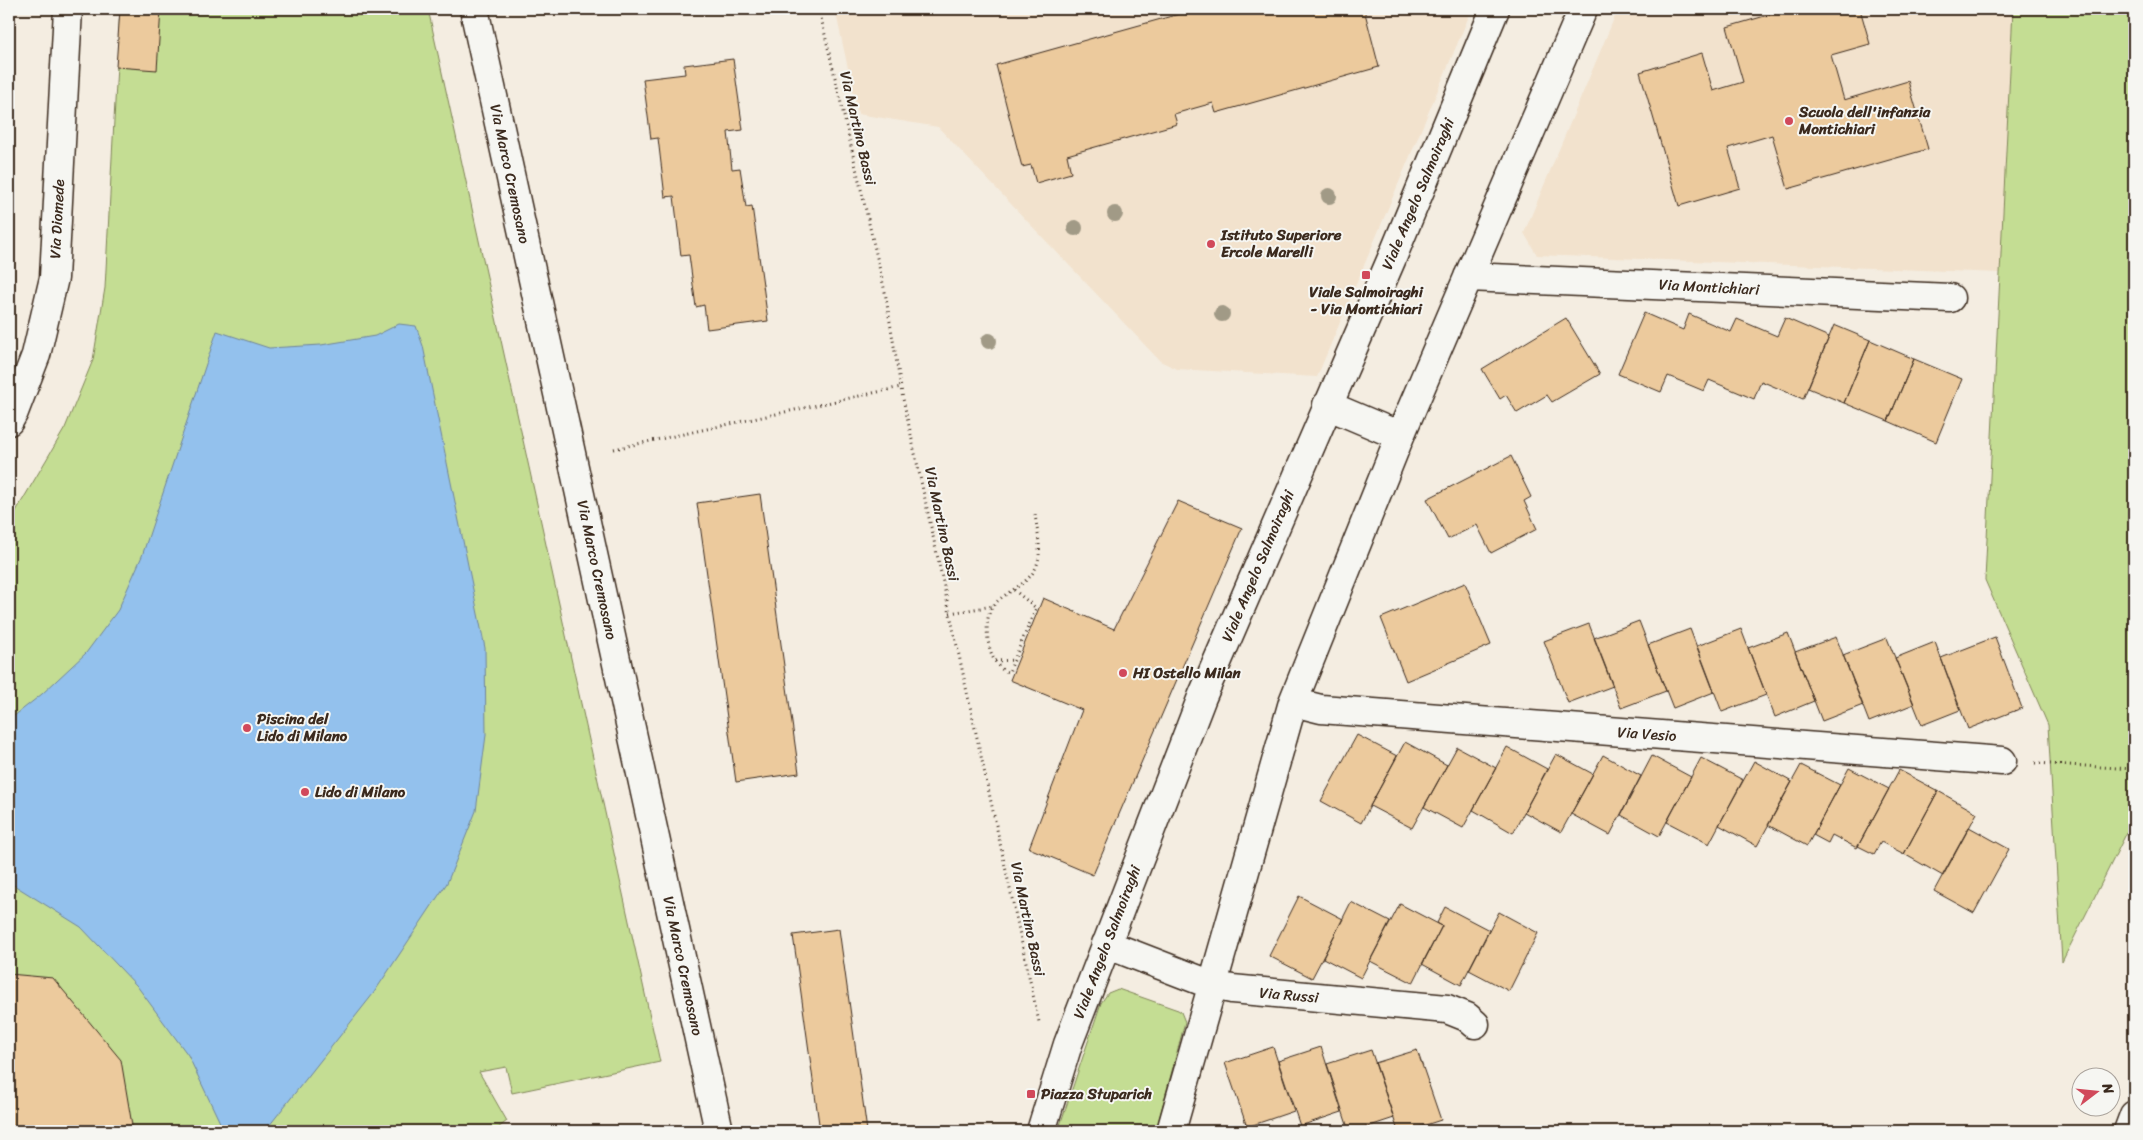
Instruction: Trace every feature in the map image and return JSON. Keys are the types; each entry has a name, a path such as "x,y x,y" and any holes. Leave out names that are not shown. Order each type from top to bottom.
{"street":[{"name":"Via Diomede","path":"9,421 36,355 54,278 68,9"},
{"name":"Via Marco Cremosano","path":"474,9 719,1131"},
{"name":"Viale Angelo Salmoiraghi","path":"1040,1131 1068,1044 1202,697 1392,258 1495,9"},
{"path":"1171,1131 1293,702 1400,436 1583,9"},
{"name":"Via Montichiari","path":"1468,277 1950,298"},
{"path":"1327,405 1400,436"},
{"name":"Via Vesio","path":"1293,702 1321,709 2002,761"},
{"name":"Via Russi","path":"1106,944 1212,985 1232,989 1447,1009 1467,1017 1475,1024"},
{"path":"2128,1131 2134,1115"}],"path":[{"name":"Via Martino Bassi","path":"819,9 885,292 900,387 1040,1024"},
{"path":"614,449 900,387"},
{"path":"1014,590 1036,608 1026,636 1009,672 998,668 995,661 987,632 988,616 993,606 1034,571 1039,558 1035,514"},
{"path":"950,613 993,606"},
{"path":"995,661 1014,660"},
{"path":"2002,761 2134,769"}],"shaded area":[{"name":"Istituto Superiore Ercole Marelli","path":"835,9 1472,9 1317,377 1177,369 1160,361 938,127 858,114"},
{"name":"Scuola dell'infanzia Montichiari","path":"1618,9 2013,9 2000,273 1537,255 1524,233"}],"green space":[{"path":"9,9 13,9 9,82"},
{"name":"Lido di Milano","path":"120,9 428,9 660,1062 512,1093 506,1067 479,1072 507,1121 494,1131 9,1131 9,523 65,428 93,360 105,288"},
{"path":"2013,9 2134,9 2134,818 2062,962 2048,725 1985,580"},
{"path":"1118,989 1178,1010 1181,1012 1185,1022 1156,1131 1058,1131 1101,1003 1108,993"}],"water":[{"name":"Piscina del Lido di Milano","path":"399,324 416,326 423,346 485,648 486,735 476,811 447,883 373,994 265,1131 224,1131 188,1055 137,986 81,927 9,882 9,720 42,694 86,653 118,610 142,556 217,331 269,348 321,345 375,336"}],"building":[{"path":"120,9 161,9 157,70 116,67"},
{"path":"1197,9 1364,9 1379,67 1216,113 1213,103 1174,114 1177,124 1067,155 1071,173 1036,183 1031,165 1022,167 996,65"},
{"path":"1789,9 1860,9 1870,44 1831,55 1844,100 1908,81 1928,149 1788,189 1772,135 1728,148 1740,188 1679,206 1640,72 1702,53 1713,91 1743,82 1727,27"},
{"path":"733,59 743,130 728,132 732,169 740,168 746,207 752,206 768,321 707,329 704,305 696,307 689,255 681,256 674,196 665,197 658,138 651,139 643,79 685,74 684,65"},
{"path":"1644,313 1683,330 1689,314 1731,332 1737,319 1777,336 1785,318 1829,337 1803,399 1761,381 1754,399 1709,380 1704,391 1668,376 1661,392 1618,374"},
{"path":"1566,318 1600,374 1552,402 1547,395 1517,413 1506,395 1500,399 1482,369"},
{"path":"1834,325 1870,340 1844,403 1808,388"},
{"path":"1870,340 1914,359 1888,421 1844,403"},
{"path":"1914,359 1962,379 1936,442 1888,421"},
{"path":"1511,456 1531,497 1524,501 1537,529 1491,553 1477,525 1448,539 1427,499"},
{"path":"760,494 799,773 736,782 697,503"},
{"path":"1178,501 1242,528 1093,875 1029,848 1082,710 1010,680 1043,598 1114,629"},
{"path":"1465,583 1491,645 1406,681 1381,618"},
{"path":"1639,621 1666,691 1621,708 1594,638"},
{"path":"1589,624 1613,686 1568,703 1544,641"},
{"path":"1690,629 1714,692 1673,708 1648,645"},
{"path":"1741,629 1766,695 1722,712 1697,646"},
{"path":"1788,633 1814,701 1775,717 1748,648"},
{"path":"1836,637 1863,705 1822,721 1795,652"},
{"path":"1995,637 2022,708 1968,729 1941,658"},
{"path":"1887,638 1914,704 1869,722 1843,655"},
{"path":"1935,642 1960,710 1922,725 1895,658"},
{"path":"1357,735 1397,756 1361,823 1321,801"},
{"path":"1405,742 1447,765 1412,828 1370,806"},
{"path":"1457,747 1496,768 1463,828 1424,807"},
{"path":"1507,747 1547,769 1513,833 1473,810"},
{"path":"1556,754 1593,774 1561,832 1524,812"},
{"path":"1603,755 1641,776 1610,835 1571,814"},
{"path":"1652,756 1691,777 1659,836 1621,815"},
{"path":"1701,758 1743,780 1709,844 1667,822"},
{"path":"1754,761 1792,782 1757,846 1719,825"},
{"path":"1801,765 1840,785 1807,846 1768,825"},
{"path":"1849,768 1889,789 1857,848 1832,835 1828,843 1813,835"},
{"path":"1899,770 1938,791 1904,854 1881,842 1874,854 1858,846"},
{"path":"1938,791 1977,813 1943,876 1904,854"},
{"path":"1969,827 2009,849 1974,913 1934,891"},
{"path":"1299,896 1343,919 1312,978 1269,956"},
{"path":"1351,902 1390,922 1361,978 1323,958"},
{"path":"1400,904 1442,926 1413,983 1370,961"},
{"path":"1445,907 1489,930 1461,985 1422,964 1442,926 1437,923"},
{"path":"1499,912 1538,933 1509,991 1469,970"},
{"path":"839,929 867,1131 820,1131 793,935"},
{"path":"9,974 53,978 121,1060 133,1131 9,1131"},
{"path":"1273,1047 1294,1111 1247,1127 1225,1063"},
{"path":"1321,1047 1342,1112 1300,1126 1278,1061"},
{"path":"1371,1050 1394,1118 1355,1131 1349,1131 1327,1064"},
{"path":"1417,1050 1441,1120 1407,1131 1398,1131 1375,1063"}],"place":[{"name":"Scuola dell'infanzia Montichiari","path":"1789,121"},
{"name":"Istituto Superiore Ercole Marelli","path":"1211,244"},
{"name":"Viale Salmoiraghi - Via Montichiari","path":"1366,275"},
{"name":"HI Ostello Milan","path":"1123,673"},
{"name":"Piscina del Lido di Milano","path":"247,728"},
{"name":"Lido di Milano","path":"305,792"},
{"name":"Piazza Stuparich","path":"1031,1094"}]}
